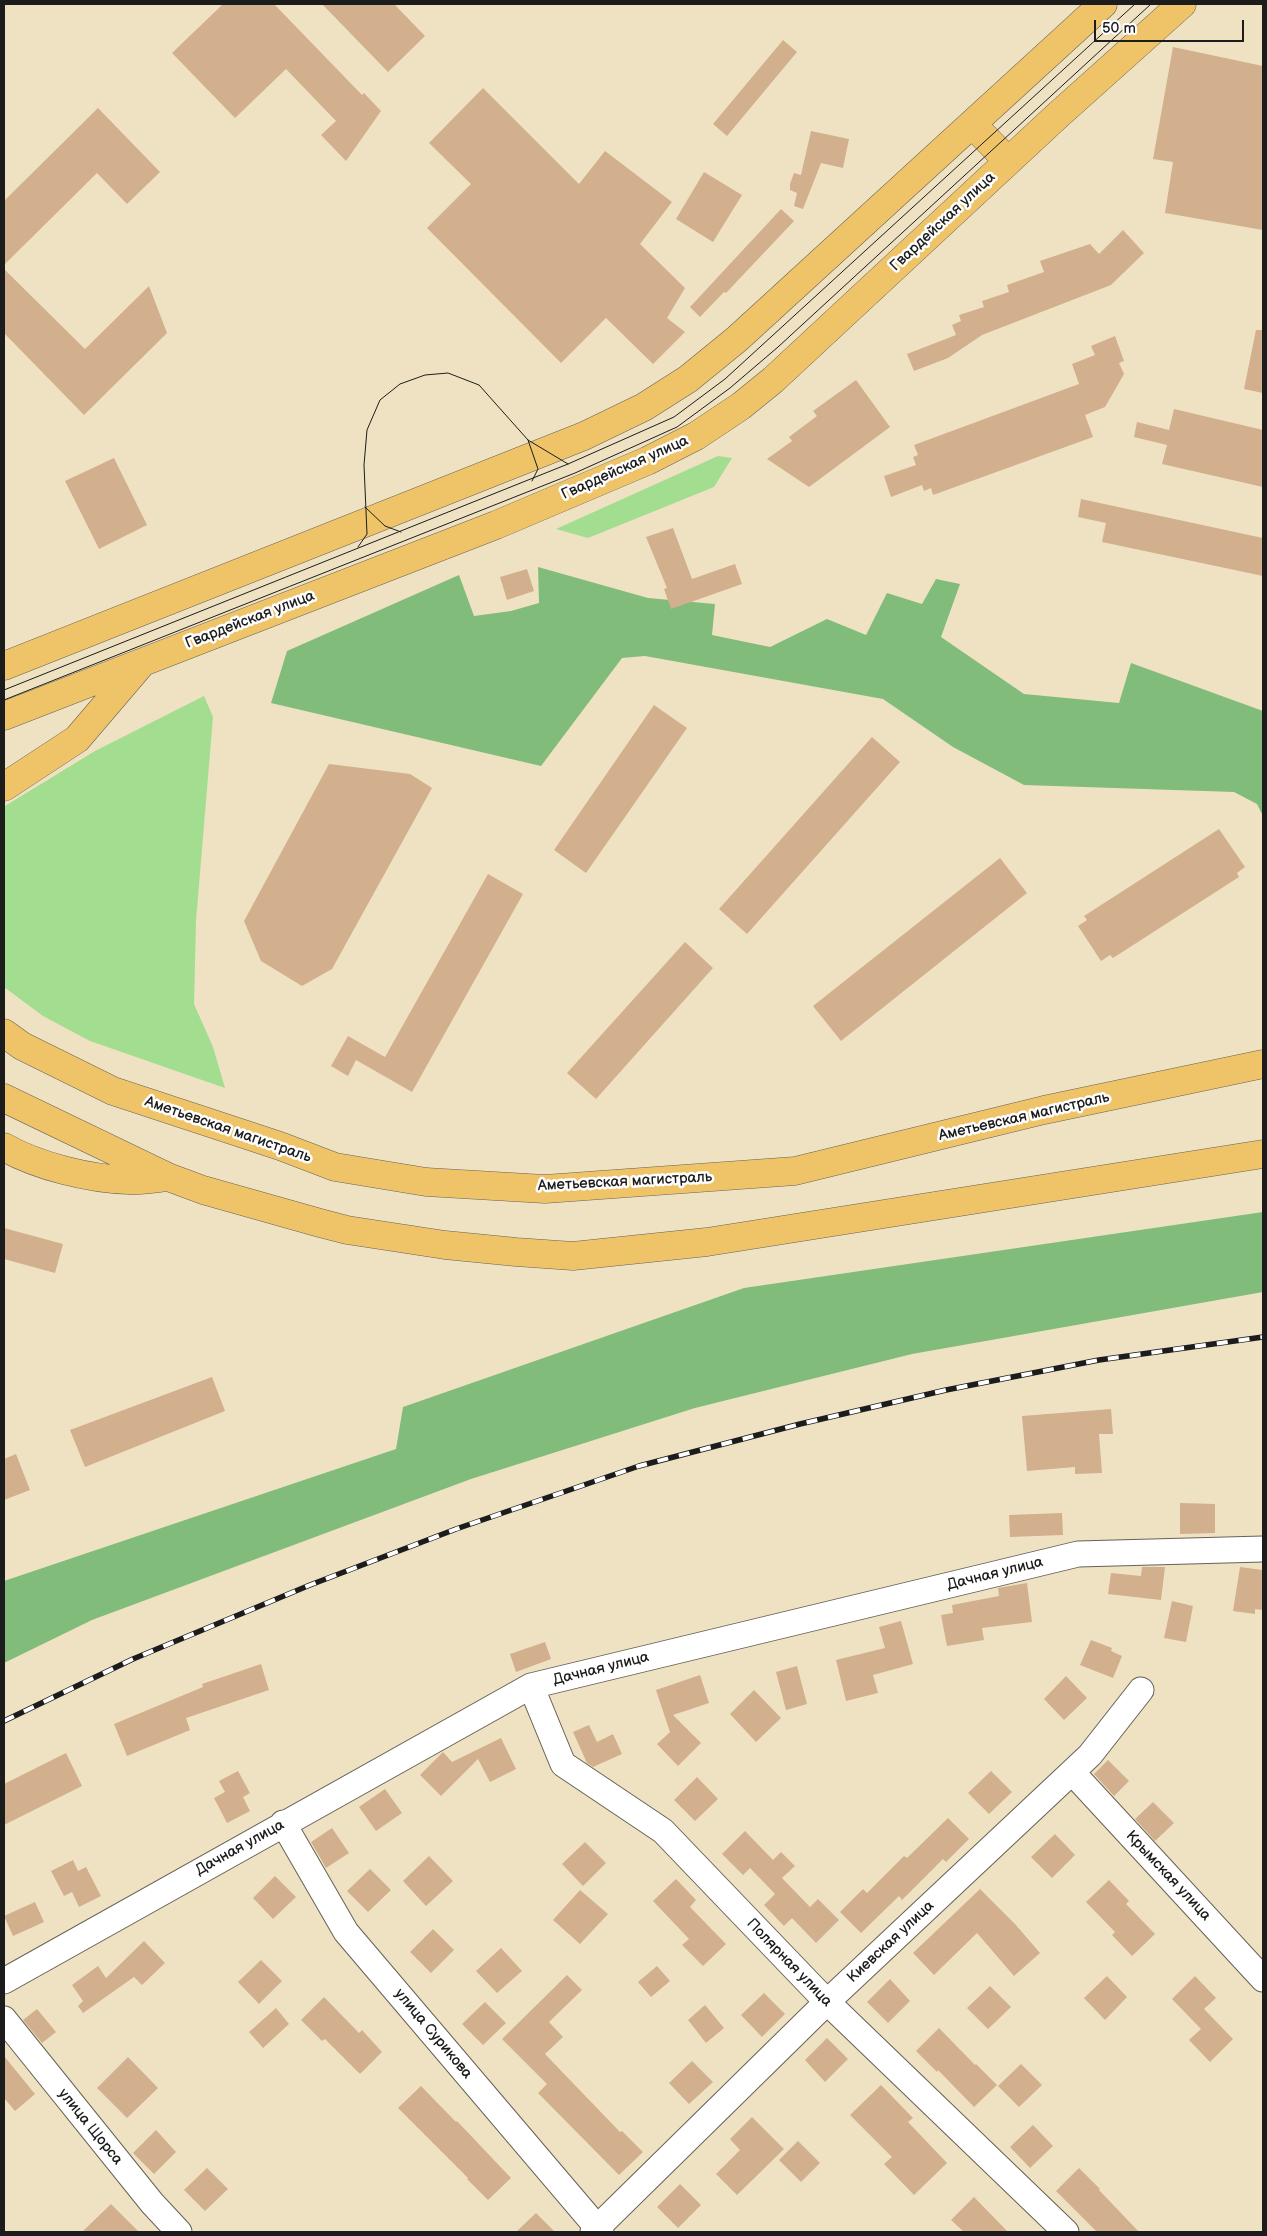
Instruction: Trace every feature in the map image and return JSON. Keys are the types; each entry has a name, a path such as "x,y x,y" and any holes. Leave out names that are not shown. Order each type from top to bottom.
{"main road":[{"path":"4,666 548,451 644,407 688,379 737,339 1103,4"},
{"name":"Гвардейская улица","path":"4,716 496,525 647,461 696,436 741,406 773,380 1008,161 1182,4"},
{"path":"972,124 1008,161"},
{"path":"4,787 77,739 144,661"},
{"name":"Аметьевская магистраль","path":"4,1033 22,1046 113,1091 280,1146 335,1167 426,1182 545,1189 796,1171 1044,1110 1263,1064"},
{"path":"4,1098 168,1177 203,1190 347,1230 463,1246 573,1256 707,1242 1263,1154"},
{"path":"4,1147 15,1154 85,1176 129,1181 168,1177"}],"street":[{"name":"Дачная улица","path":"4,1981 283,1823 531,1686 1078,1554 1263,1549"},
{"name":"Полярная улица","path":"531,1686 563,1764 663,1831 826,2002 1066,2232"},
{"name":"Киевская улица","path":"597,2231 826,2002 1090,1755 1141,1690"},
{"name":"Крымская улица","path":"1072,1772 1263,1979"},
{"name":"улица Сурикова","path":"283,1823 346,1932 597,2231"},
{"name":"улица Щорса","path":"4,2020 152,2203 179,2232"}],"green space":[{"path":"718,456 732,458 714,487 588,538 556,529"},
{"path":"538,567 648,598 715,604 712,635 770,647 827,619 866,635 887,593 922,604 936,579 960,584 941,637 1024,694 1119,703 1131,663 1263,711 1263,816 1257,804 1234,792 1024,785 953,747 883,699 645,656 622,658 541,766 271,703 287,651 459,575 474,616 511,611 539,603"},
{"path":"204,696 213,717 196,921 194,1004 213,1047 225,1088 90,1041 43,1016 4,987 5,806 95,751"},
{"path":"1263,1212 1263,1292 912,1354 695,1408 471,1479 92,1620 4,1663 4,1581 396,1449 403,1407 744,1288"}],"building":[{"path":"223,4 274,4 362,95 364,93 381,111 346,161 321,135 336,121 286,69 235,118 172,53"},
{"path":"322,4 394,4 425,36 388,72"},
{"path":"783,40 797,52 727,136 713,124"},
{"path":"1173,47 1263,66 1263,230 1165,213 1173,162 1153,159"},
{"path":"483,88 579,184 605,151 672,202 640,244 685,288 667,318 685,332 653,364 606,318 561,363 427,228 471,184 429,143"},
{"path":"98,108 160,172 127,204 97,173 4,265 4,201"},
{"path":"811,131 849,139 843,168 821,163 803,209 794,206 797,193 790,190 790,184 794,173 801,175"},
{"path":"704,172 742,195 713,242 676,219"},
{"path":"781,209 794,221 726,293 724,292 700,317 690,307"},
{"path":"1123,230 1144,253 1111,285 982,335 948,358 914,371 907,354 956,335 952,325 961,321 959,315 984,307 982,301 1009,292 1007,285 1044,272 1040,261 1090,244 1099,254"},
{"path":"4,269 85,349 149,286 167,333 84,415 4,333"},
{"path":"1256,330 1263,330 1263,393 1244,389"},
{"path":"1115,336 1124,361 1119,363 1124,374 1105,407 1085,415 1093,437 933,495 931,488 924,491 922,485 891,497 884,476 916,465 913,457 918,455 914,445 1079,384 1072,364 1095,355 1091,346"},
{"path":"856,380 890,427 809,487 767,459 792,441 789,437 817,416 813,411"},
{"path":"1174,409 1263,430 1263,487 1162,464 1167,445 1134,437 1137,422 1169,430"},
{"path":"114,458 147,525 99,549 65,481"},
{"path":"1081,499 1263,538 1263,576 1102,542 1106,523 1078,517"},
{"path":"673,528 692,579 735,564 742,584 671,609 664,589 667,588 646,537"},
{"path":"527,569 534,591 507,600 500,577"},
{"path":"654,705 687,728 586,873 554,850"},
{"path":"872,737 900,762 747,934 719,909"},
{"path":"329,764 410,774 432,788 332,969 302,986 261,961 244,921"},
{"path":"1219,829 1245,867 1237,873 1239,877 1113,958 1110,955 1101,961 1078,926 1087,920 1084,916"},
{"path":"1000,858 1027,893 841,1041 813,1006"},
{"path":"488,874 523,894 412,1092 356,1060 348,1076 331,1066 348,1036 385,1057"},
{"path":"685,942 713,968 596,1099 567,1073"},
{"path":"4,1228 63,1244 55,1273 4,1259"},
{"path":"212,1377 225,1411 85,1467 70,1430"},
{"path":"1111,1409 1113,1434 1099,1434 1102,1473 1075,1474 1075,1467 1027,1471 1022,1416"},
{"path":"16,1454 30,1490 4,1500 4,1459"},
{"path":"1180,1503 1215,1504 1215,1533 1180,1534"},
{"path":"1062,1513 1063,1535 1010,1537 1009,1515"},
{"path":"1142,1567 1165,1567 1161,1600 1108,1594 1111,1573 1141,1576"},
{"path":"1240,1567 1263,1570 1263,1610 1255,1609 1255,1614 1233,1611"},
{"path":"1027,1583 1032,1622 982,1628 984,1640 947,1646 941,1615 953,1613 952,1605 999,1596 998,1588"},
{"path":"1172,1601 1193,1606 1186,1642 1164,1638"},
{"path":"901,1621 913,1664 873,1675 878,1693 846,1701 836,1660 885,1648 879,1627"},
{"path":"1091,1640 1112,1648 1111,1651 1122,1656 1113,1678 1080,1665"},
{"path":"545,1642 551,1659 516,1672 510,1654"},
{"path":"261,1664 269,1690 186,1718 190,1730 127,1756 114,1724 203,1687 202,1684"},
{"path":"797,1666 807,1704 786,1710 776,1672"},
{"path":"700,1675 709,1703 673,1715 701,1743 678,1766 657,1744 670,1732 656,1690"},
{"path":"1066,1676 1087,1698 1064,1720 1044,1699"},
{"path":"754,1690 781,1718 756,1742 730,1714"},
{"path":"589,1725 597,1742 613,1734 622,1754 593,1767 587,1763 573,1732"},
{"path":"501,1738 516,1769 490,1782 478,1759 441,1796 420,1775 443,1752 452,1762"},
{"path":"66,1753 82,1786 4,1825 4,1784"},
{"path":"1108,1760 1129,1781 1114,1796 1094,1774"},
{"path":"238,1771 250,1793 243,1797 250,1811 227,1823 214,1798 225,1792 219,1781"},
{"path":"991,1771 1012,1792 989,1814 968,1793"},
{"path":"697,1777 718,1799 695,1821 674,1800"},
{"path":"385,1789 402,1813 376,1831 359,1807"},
{"path":"1153,1802 1174,1823 1155,1841 1135,1819"},
{"path":"948,1818 969,1839 946,1862 943,1859 902,1900 899,1896 861,1933 840,1912 863,1889 867,1893 904,1856 907,1858"},
{"path":"332,1828 349,1853 326,1868 311,1842"},
{"path":"745,1831 773,1860 781,1852 795,1866 782,1878 810,1907 818,1899 839,1920 816,1943 792,1918 784,1926 764,1905 775,1894 750,1868 743,1875 722,1854"},
{"path":"1055,1834 1075,1855 1052,1878 1031,1857"},
{"path":"585,1842 606,1863 583,1886 562,1864"},
{"path":"429,1856 453,1881 426,1906 403,1881"},
{"path":"73,1860 78,1871 86,1867 101,1896 79,1907 72,1892 64,1896 51,1871"},
{"path":"370,1869 391,1890 368,1912 347,1891"},
{"path":"275,1876 296,1897 273,1919 253,1898"},
{"path":"676,1879 696,1900 690,1907 726,1944 703,1966 682,1945 689,1939 653,1901"},
{"path":"1109,1880 1129,1901 1126,1904 1155,1934 1132,1956 1112,1935 1115,1932 1086,1902"},
{"path":"980,1889 1015,1924 1040,1953 1014,1976 977,1933 934,1975 913,1953"},
{"path":"580,1890 608,1914 580,1944 553,1920"},
{"path":"35,1902 44,1922 13,1936 4,1916"},
{"path":"433,1929 454,1950 431,1973 410,1952"},
{"path":"144,1941 165,1963 142,1985 134,1977 83,2013 78,2006 83,2001 72,1985 98,1966 106,1978"},
{"path":"501,1948 522,1971 497,1993 476,1971"},
{"path":"261,1960 282,1981 259,2004 238,1982"},
{"path":"657,1966 670,1981 651,1997 638,1982"},
{"path":"567,1975 582,1990 549,2022 563,2037 545,2054 620,2132 622,2131 643,2152 619,2175 538,2093 547,2084 502,2039"},
{"path":"1107,1976 1127,1997 1105,2020 1084,1998"},
{"path":"1195,1976 1216,1998 1204,2009 1233,2039 1210,2062 1189,2040 1201,2029 1172,1999"},
{"path":"890,1979 910,2001 888,2023 867,2002"},
{"path":"990,1986 1011,2007 988,2029 967,2008"},
{"path":"764,1993 785,2014 762,2037 741,2015"},
{"path":"324,1997 359,2033 362,2030 382,2052 360,2074 325,2039 322,2041 301,2020"},
{"path":"485,2002 506,2023 483,2045 462,2024"},
{"path":"705,2005 724,2028 706,2043 688,2020"},
{"path":"276,2008 289,2024 263,2048 249,2032"},
{"path":"37,2009 56,2032 42,2043 23,2020"},
{"path":"939,2028 997,2085 974,2107 938,2070 937,2072 916,2051"},
{"path":"827,2038 848,2059 825,2082 805,2060"},
{"path":"4,2056 35,2094 15,2111 4,2098"},
{"path":"128,2057 158,2088 127,2118 97,2088"},
{"path":"692,2061 713,2082 689,2104 669,2083"},
{"path":"1021,2064 1042,2085 1019,2107 998,2086"},
{"path":"881,2085 913,2118 908,2122 947,2163 914,2195 884,2164 892,2157 850,2115"},
{"path":"421,2086 511,2178 488,2200 398,2108"},
{"path":"752,2117 784,2149 737,2195 716,2174 740,2150 730,2139"},
{"path":"1033,2125 1053,2146 1030,2168 1010,2147"},
{"path":"156,2130 176,2152 154,2174 133,2153"},
{"path":"798,2141 820,2163 801,2182 779,2160"},
{"path":"207,2168 228,2189 205,2211 184,2190"},
{"path":"1079,2168 1139,2232 1097,2232 1056,2191"},
{"path":"680,2184 701,2205 678,2228 657,2207"},
{"path":"974,2197 1008,2232 964,2232 951,2220"},
{"path":"111,2204 139,2232 82,2232"},
{"path":"536,2213 555,2232 516,2232"}],"tram line":[{"path":"4,690 568,464 674,417 725,379 1135,4"},
{"path":"4,700 575,473 677,427 730,388 778,347 1151,4"},
{"path":"358,547 367,534 364,465 367,430 380,400 400,384 425,375 448,373 479,385 528,440 568,464"},
{"path":"528,440 538,469 532,481"},
{"path":"365,507 385,526 401,532"}],"railway":[{"path":"4,1721 133,1659 310,1585 456,1529 639,1466 800,1424 946,1390 1099,1360 1263,1337"}]}
